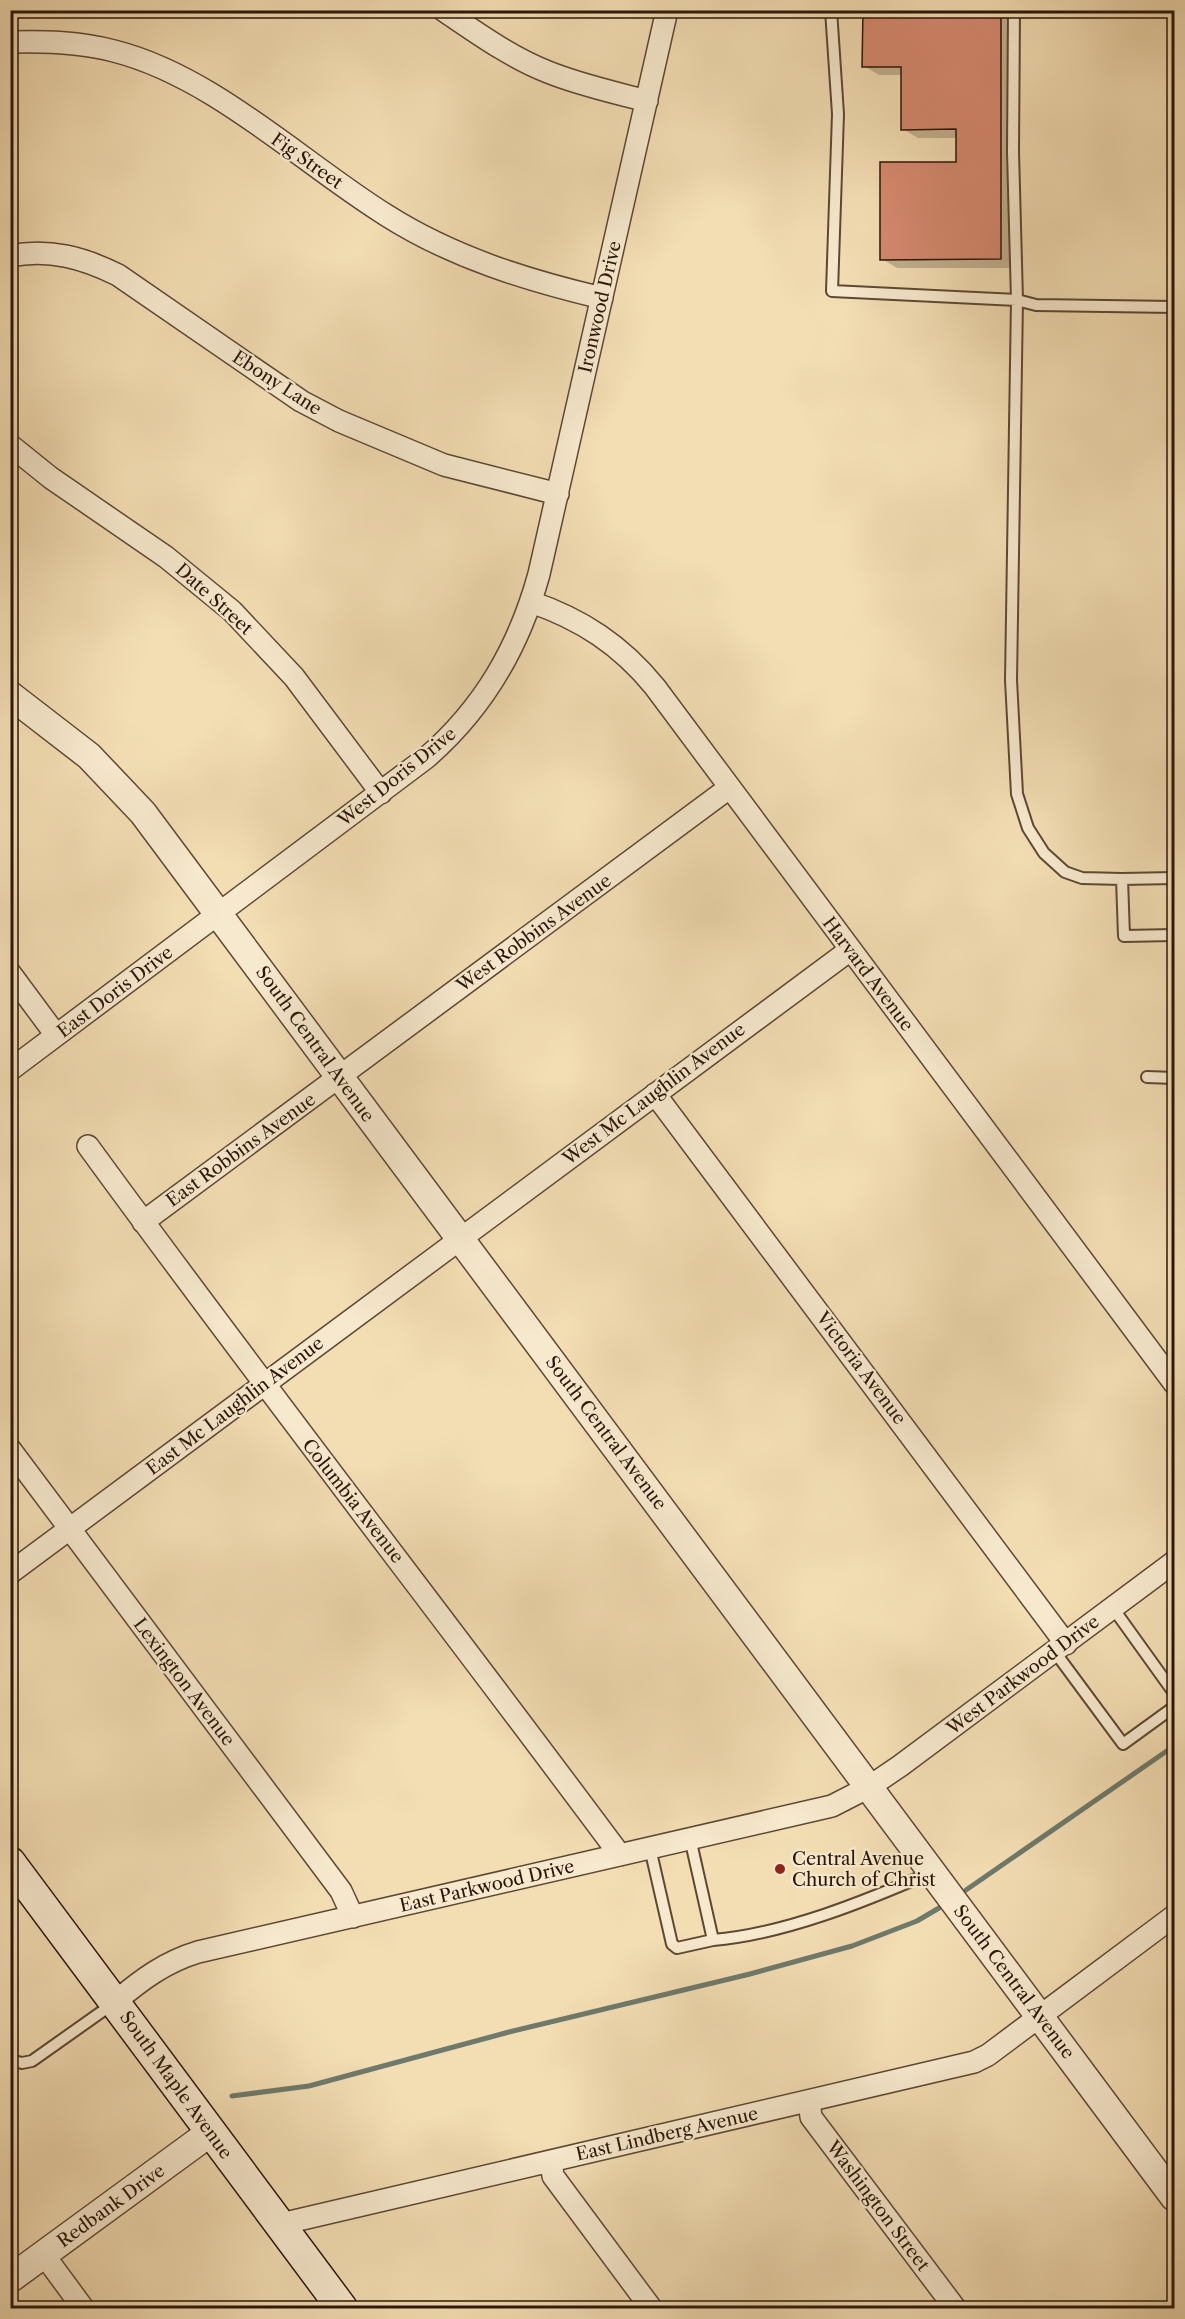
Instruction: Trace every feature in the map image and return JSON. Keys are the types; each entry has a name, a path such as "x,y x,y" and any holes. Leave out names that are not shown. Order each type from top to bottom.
{"main road":[{"name":"South Maple Avenue","path":"10,1862 342,2308"}],"street":[{"path":"443,10 490,42 547,72 577,83 646,101"},
{"name":"Ironwood Drive","path":"531,602 558,494 667,10"},
{"name":"Fig Street","path":"10,42 48,41 85,44 116,51 162,67 208,92 386,216 429,240 512,274 602,298"},
{"name":"Ebony Lane","path":"10,256 56,254 97,264 301,401 339,421 444,465 558,494"},
{"name":"Date Street","path":"10,445 51,478 166,557 232,611 294,677 381,793"},
{"name":"West Doris Drive","path":"219,914 381,793 442,744 475,708 507,658 531,602"},
{"name":"Harvard Avenue","path":"531,602 565,614 593,630 618,648 655,687 1174,1383"},
{"name":"South Central Avenue","path":"10,695 67,737 117,784 142,813 1174,2197"},
{"name":"West Robbins Avenue","path":"339,1078 729,788"},
{"name":"East Doris Drive","path":"10,1070 219,914"},
{"name":"West Mc Laughlin Avenue","path":"459,1239 850,950"},
{"path":"10,973 56,1035"},
{"name":"East Robbins Avenue","path":"143,1222 339,1078"},
{"name":"Victoria Avenue","path":"655,1094 1060,1648"},
{"name":"Columbia Avenue","path":"88,1146 264,1384 459,1638 620,1855"},
{"name":"East Mc Laughlin Avenue","path":"10,1573 459,1239"},
{"name":"Lexington Avenue","path":"10,1449 341,1891 353,1917"},
{"name":"West Parkwood Drive","path":"869,1787 1174,1562"},
{"name":"East Parkwood Drive","path":"115,2002 151,1972 182,1957 832,1806 869,1787"},
{"name":"East Lindberg Avenue","path":"281,2224 974,2062 988,2055 1174,1916"},
{"name":"Washington Street","path":"809,2101 812,2117 954,2308"},
{"name":"Redbank Drive","path":"10,2279 211,2132"},
{"path":"551,2161 553,2176 651,2308"},
{"path":"44,2255 83,2308"}],"lane":[{"path":"831,10 838,114 832,291 1017,300 1036,305 1174,307"},
{"path":"1014,10 1013,152 1017,300 1011,680 1017,795 1028,828 1044,852 1065,872 1082,878 1174,878"},
{"path":"1122,879 1124,936 1174,935"},
{"path":"1147,1077 1174,1078"},
{"path":"1113,1608 1174,1693"},
{"path":"1060,1648 1124,1744 1174,1707"},
{"path":"690,1839 713,1940"},
{"path":"650,1848 672,1944 677,1948 779,1927 865,1901 932,1872"},
{"path":"10,2060 22,2063 32,2061 115,2002"}],"building":[{"path":"863,10 1001,10 1001,259 880,260 880,162 956,162 956,129 901,130 901,67 862,67"}],"waterway":[{"path":"966,1890 1174,1746"},
{"path":"232,2096 309,2086 509,2032 750,1974 852,1946 917,1921 939,1908"}],"place":[{"name":"Central Avenue Church of Christ","path":"780,1869"}]}
